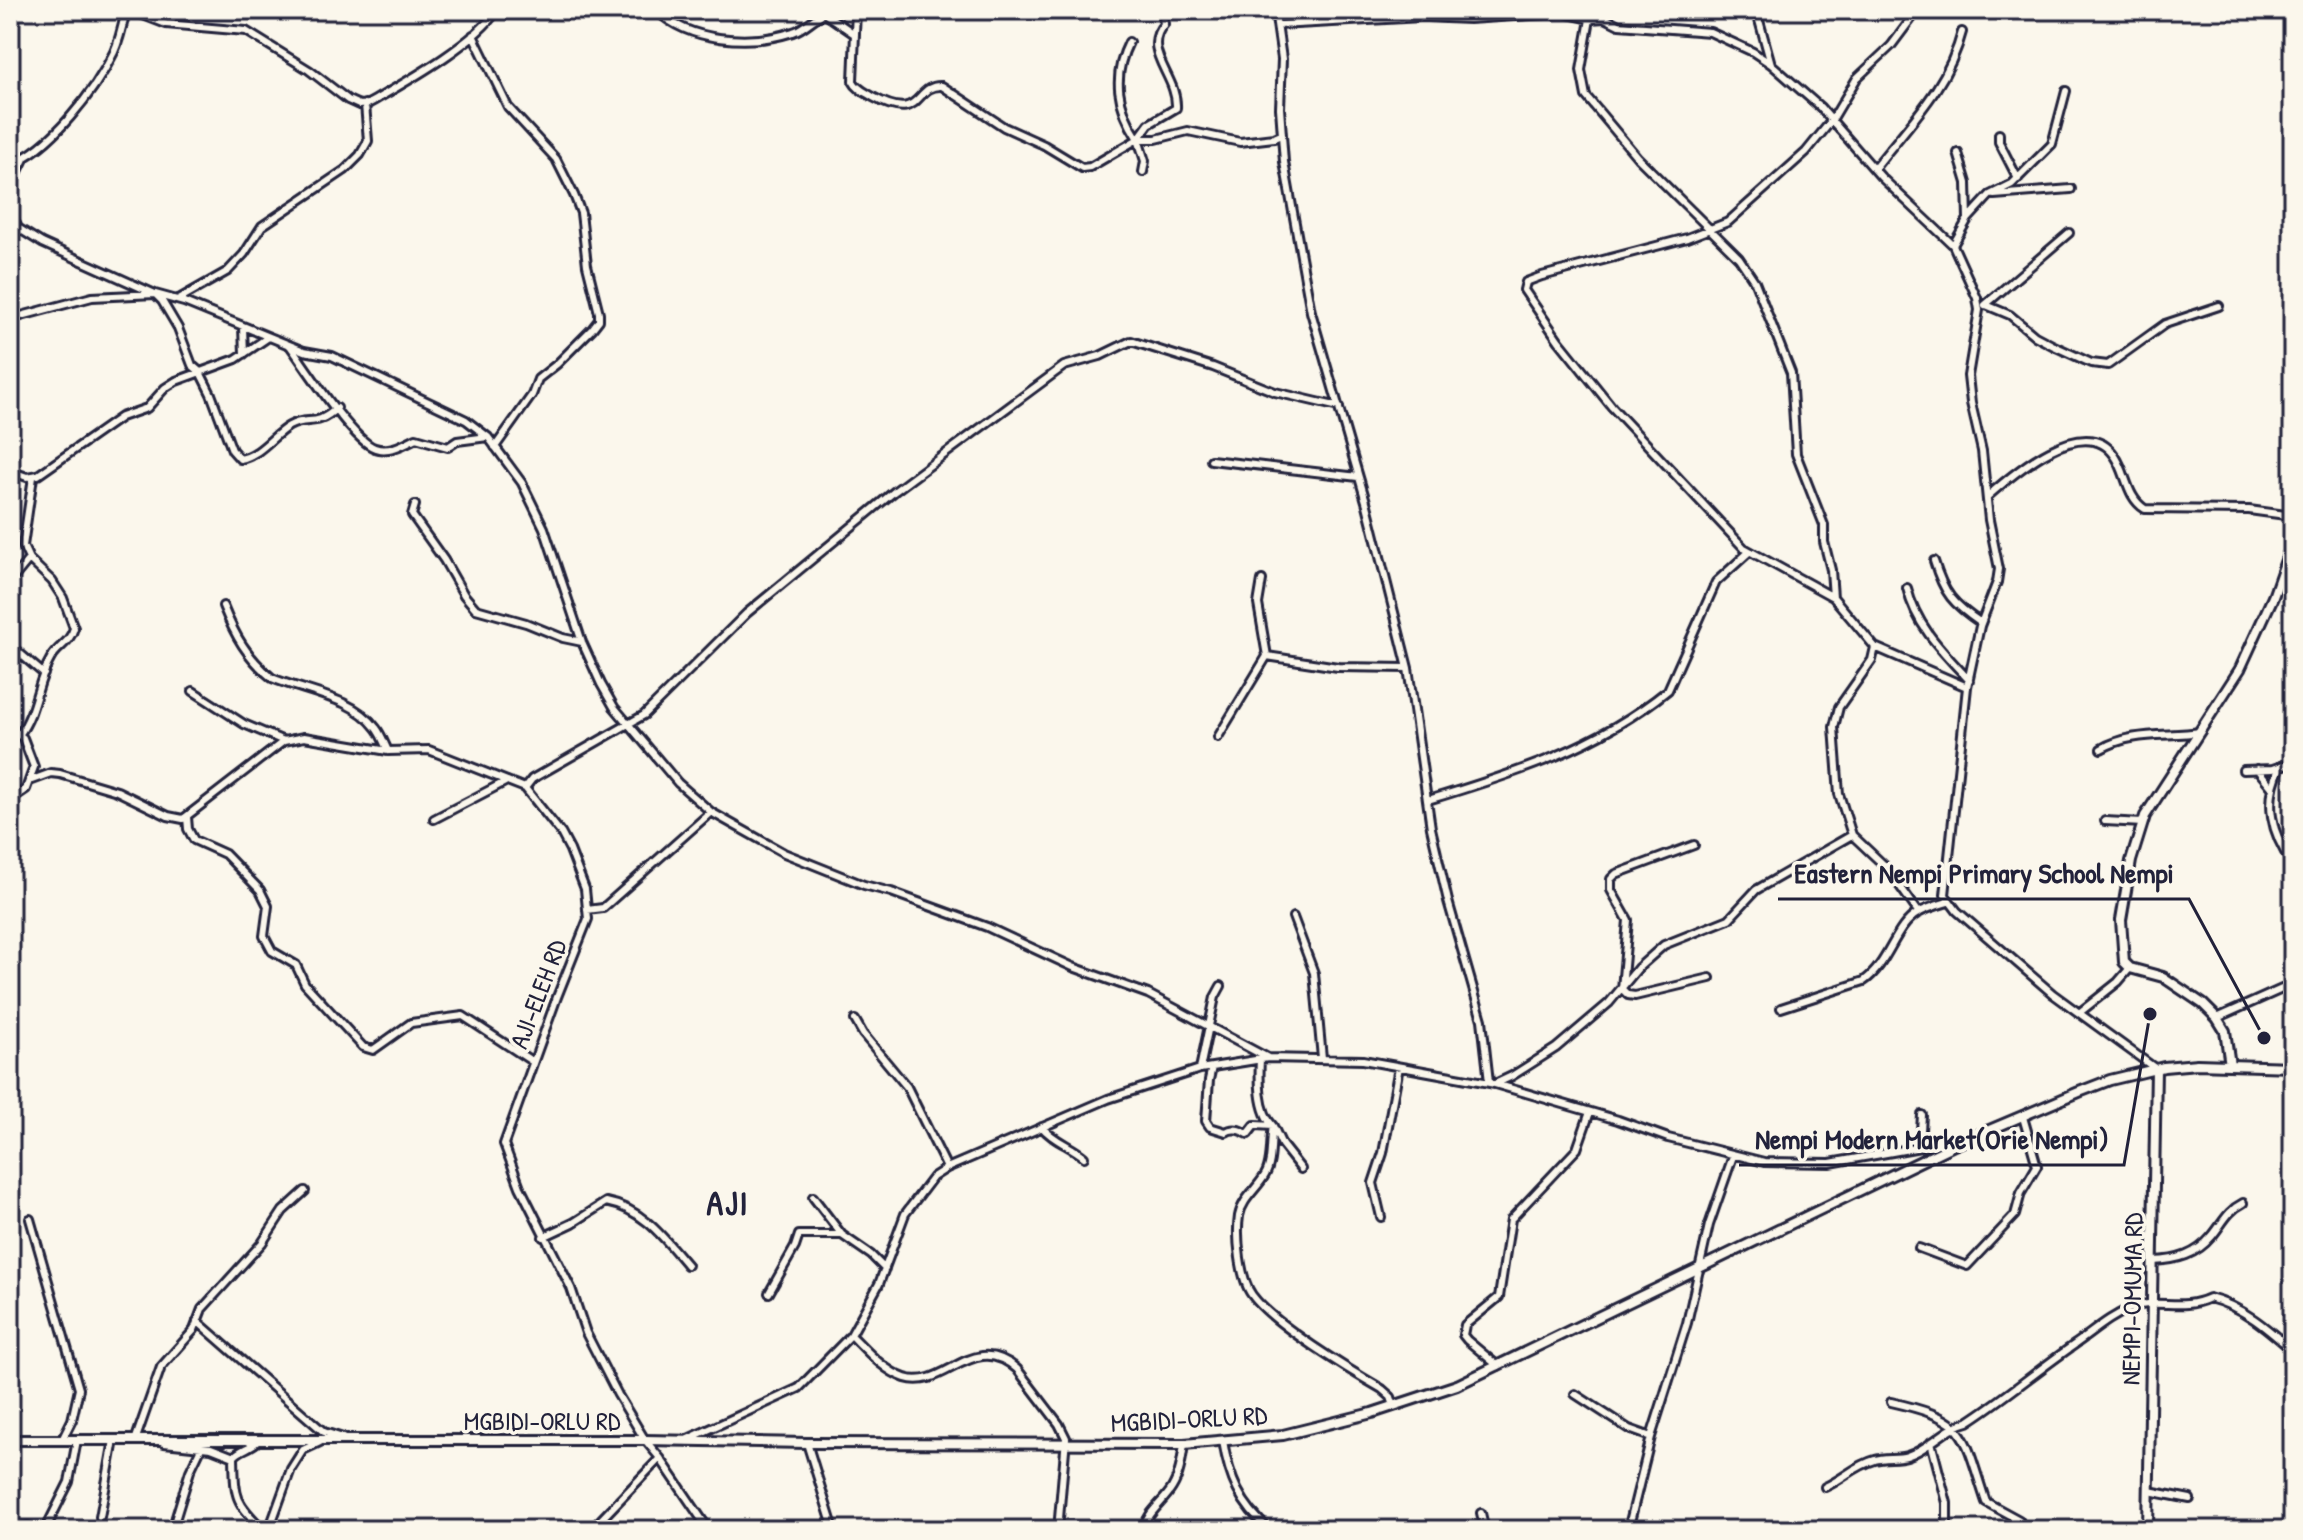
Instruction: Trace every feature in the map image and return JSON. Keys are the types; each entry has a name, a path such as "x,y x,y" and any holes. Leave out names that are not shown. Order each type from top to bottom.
{"main road":[{"path":"2230,1065 2225,1031 2217,1018 2182,987 2163,977 2130,968 2124,962 2121,920 2131,861 2143,823 2160,791 2240,669 2273,597 2293,540"},
{"name":"MGBIDI-ORLU RD","path":"10,1440 1184,1444 1283,1435 1394,1406 1457,1385 1970,1138 2100,1084 2156,1069 2197,1064 2293,1067"},
{"name":"NEMPI-OMUMA RD","path":"2148,1530 2156,1069"}],"street":[{"path":"10,164 24,159 47,141 104,72 116,48 128,10 166,24 246,31 359,105 400,85 473,35 497,10"},
{"path":"656,10 668,22 696,34 769,38 796,32 824,13 853,33"},
{"path":"856,10 854,84 888,105 907,108 932,87 942,86 969,107 1082,168 1090,167 1138,139 1149,124 1176,108 1177,93 1156,47 1157,32 1164,24 1162,10"},
{"path":"1275,10 1282,59 1281,135 1284,162 1311,312 1408,668 1431,828 1482,1020 1492,1083"},
{"path":"1918,10 1891,46 1857,78 1832,120 1806,152 1728,222 1711,230 1542,276 1526,282 1524,290 1559,341 1612,407 1749,552 1833,597 1875,647 1968,684"},
{"path":"1279,25 1563,13 1590,19 1605,18 1619,25 1710,32 1771,64 1832,120 1874,169 1953,245 1973,284 1979,310 1968,376 1999,569 1981,623 1968,684 1945,895 1948,902 2053,994 2156,1069"},
{"path":"1757,13 1771,64"},
{"path":"1590,19 1581,70 1586,96 1638,158 1747,267 1791,373 1796,454 1821,513 1833,597"},
{"path":"1874,169 1938,89 1949,70 1962,32"},
{"path":"473,35 508,107 556,159 574,195 581,213 587,265 599,313 599,320 592,329 538,379 532,395 495,447"},
{"path":"1129,42 1119,63 1120,104 1138,139 1145,161 1143,172"},
{"path":"1953,245 1968,219 1990,195 2018,179 2052,144 2066,91"},
{"path":"177,300 228,271 244,254 262,226 345,170 368,141 365,104"},
{"path":"1138,139 1156,139 1188,131 1240,142 1281,135"},
{"path":"1999,134 1999,142 2018,179"},
{"path":"1958,153 1967,183 1968,219"},
{"path":"10,188 24,159"},
{"path":"1990,195 2071,189"},
{"path":"10,212 18,228"},
{"path":"10,223 42,243 155,294 177,300 267,338 332,356 466,420 488,437 522,483 544,528 582,642 601,684 627,724 678,783 711,812 784,853 864,885 987,927 1073,967 1148,994 1264,1059"},
{"path":"1979,310 2069,233"},
{"path":"10,319 92,297 155,294 178,328 192,365 200,372 211,394 232,450 240,459 267,445 286,428 296,423 324,421 337,408"},
{"path":"1986,305 2010,315 2035,336 2054,346 2091,363 2108,365 2165,324 2219,306"},
{"path":"243,327 244,354"},
{"path":"19,735 34,711 51,659 66,643 74,628 63,598 52,581 29,559 23,546 33,477 121,417 147,408 176,381 216,368 267,338"},
{"path":"32,780 51,773 60,774 117,791 168,816 183,819 284,741 304,737 388,751 429,750 525,788 532,779 644,715 747,613 895,491 1064,366 1100,356 1131,341 1213,367 1275,392 1339,407"},
{"path":"288,344 367,444 383,450 416,438 448,447 457,441 488,437"},
{"path":"1988,496 2024,465 2050,450 2073,443 2097,441 2108,447 2116,458 2133,496 2145,509 2249,510 2293,516"},
{"path":"1211,460 1358,477"},
{"path":"10,471 33,477"},
{"path":"415,505 412,515 476,609 582,642"},
{"path":"1428,800 1525,770 1591,742 1654,701 1668,690 1716,582 1749,552"},
{"path":"10,582 29,559"},
{"path":"1934,561 1939,578 1955,605 1981,623"},
{"path":"1218,737 1267,656 1258,604 1262,580"},
{"path":"1907,588 1921,626 1968,684"},
{"path":"223,606 239,643 264,671 282,682 345,705 366,718 376,727 388,751"},
{"path":"10,645 44,674"},
{"path":"1875,647 1872,660 1839,707 1834,727 1839,794 1852,835 1887,868 1919,913"},
{"path":"1267,656 1338,667 1408,668"},
{"path":"193,691 244,724 284,741"},
{"path":"10,728 23,738 33,762 32,780 26,789 10,800"},
{"path":"2101,749 2134,736 2175,736 2200,732"},
{"path":"2243,770 2273,769 2293,762"},
{"path":"2281,766 2271,786 2270,805 2284,852 2293,865"},
{"path":"2257,769 2271,786"},
{"path":"434,819 505,782"},
{"name":"AJI-ELEH RD","path":"525,788 550,817 570,850 585,889 588,919 504,1144 543,1237 571,1288 592,1345 645,1440 709,1530"},
{"path":"587,910 603,908 711,812"},
{"path":"187,817 188,829 194,840 225,854 260,890 268,906 264,936 272,951 296,965 305,984 363,1047 373,1050 411,1023 463,1016 533,1062"},
{"path":"2105,821 2143,823"},
{"path":"1492,1083 1512,1076 1556,1048 1609,1003 1638,968 1664,945 1729,919 1756,890 1852,835"},
{"path":"1694,845 1616,874 1611,879 1611,890 1628,920 1622,989 1628,995 1635,996 1710,978"},
{"path":"1781,1008 1864,981 1875,974 1904,926 1919,913 1948,902"},
{"path":"1293,917 1314,973 1322,1058"},
{"path":"2079,1013 2118,982 2130,968"},
{"path":"2217,1018 2293,984"},
{"path":"1200,1069 1215,997 1221,986"},
{"path":"855,1020 907,1087 947,1168"},
{"path":"1264,1059 1259,1084 1267,1120 1301,1169"},
{"path":"685,1440 799,1388 851,1335 885,1269 905,1214 933,1177 947,1168 1108,1099 1200,1069 1264,1059 1363,1060 1492,1083 1733,1156 1764,1162 1830,1163 1970,1138"},
{"path":"1212,1067 1206,1121 1210,1127 1226,1132 1240,1129 1248,1134 1255,1125 1273,1126"},
{"path":"1381,1217 1373,1183 1383,1153 1399,1067"},
{"path":"1498,1366 1467,1340 1463,1335 1465,1325 1499,1297 1511,1219 1577,1149 1590,1112"},
{"path":"1920,1146 1922,1115"},
{"path":"1919,1248 1967,1266 2015,1215 2021,1193 2037,1166 2023,1117"},
{"path":"1273,1126 1266,1174 1239,1213 1241,1264 1249,1292 1276,1319 1382,1389 1391,1397 1394,1406"},
{"path":"1042,1127 1048,1135 1084,1157"},
{"path":"1628,1530 1651,1437 1701,1268 1709,1225 1733,1156"},
{"path":"135,1441 161,1367 194,1330 202,1309 262,1243 283,1211 305,1191"},
{"path":"813,1197 842,1235 885,1269"},
{"path":"2153,1261 2192,1254 2213,1235 2233,1208 2243,1203"},
{"path":"543,1237 573,1223 600,1204 615,1204 646,1220 687,1265"},
{"path":"30,1219 79,1389 72,1420 62,1440"},
{"path":"769,1293 799,1235 842,1235"},
{"path":"1825,1487 1854,1468 1877,1459 1908,1456 1955,1425 1968,1422 1993,1406 2042,1365 2101,1324 2131,1308 2153,1302 2169,1307 2196,1304 2209,1298 2228,1302 2255,1319 2293,1351"},
{"path":"197,1321 324,1432 358,1442"},
{"path":"851,1335 885,1367 906,1379 927,1378 982,1355 1008,1361 1059,1424 1067,1444 1058,1530"},
{"path":"1575,1394 1629,1429 1651,1437"},
{"path":"1891,1402 1955,1425 1970,1446 1986,1502 2019,1520 2023,1530"},
{"path":"10,1529 28,1526 45,1530 69,1482 77,1440"},
{"path":"100,1517 114,1440"},
{"path":"153,1441 227,1453 234,1457"},
{"path":"258,1441 234,1457 238,1503 266,1530 291,1469 303,1450 320,1442"},
{"path":"1223,1441 1228,1472 1234,1484 1258,1520 1270,1530"},
{"path":"1931,1442 1947,1503 1947,1530"},
{"path":"807,1443 834,1530"},
{"path":"1143,1530 1155,1505 1172,1488 1184,1444"},
{"path":"172,1530 190,1471 201,1448"},
{"path":"591,1530 660,1458"},
{"path":"2149,1491 2190,1499"},
{"path":"1481,1513 1485,1530"}],"place":[{"name":"Nempi Modern Market(Orie Nempi)","path":"2150,1014"},
{"name":"Eastern Nempi Primary School Nempi","path":"2264,1038"}],"district":[{"name":"AJI","path":"728,1203"}]}
